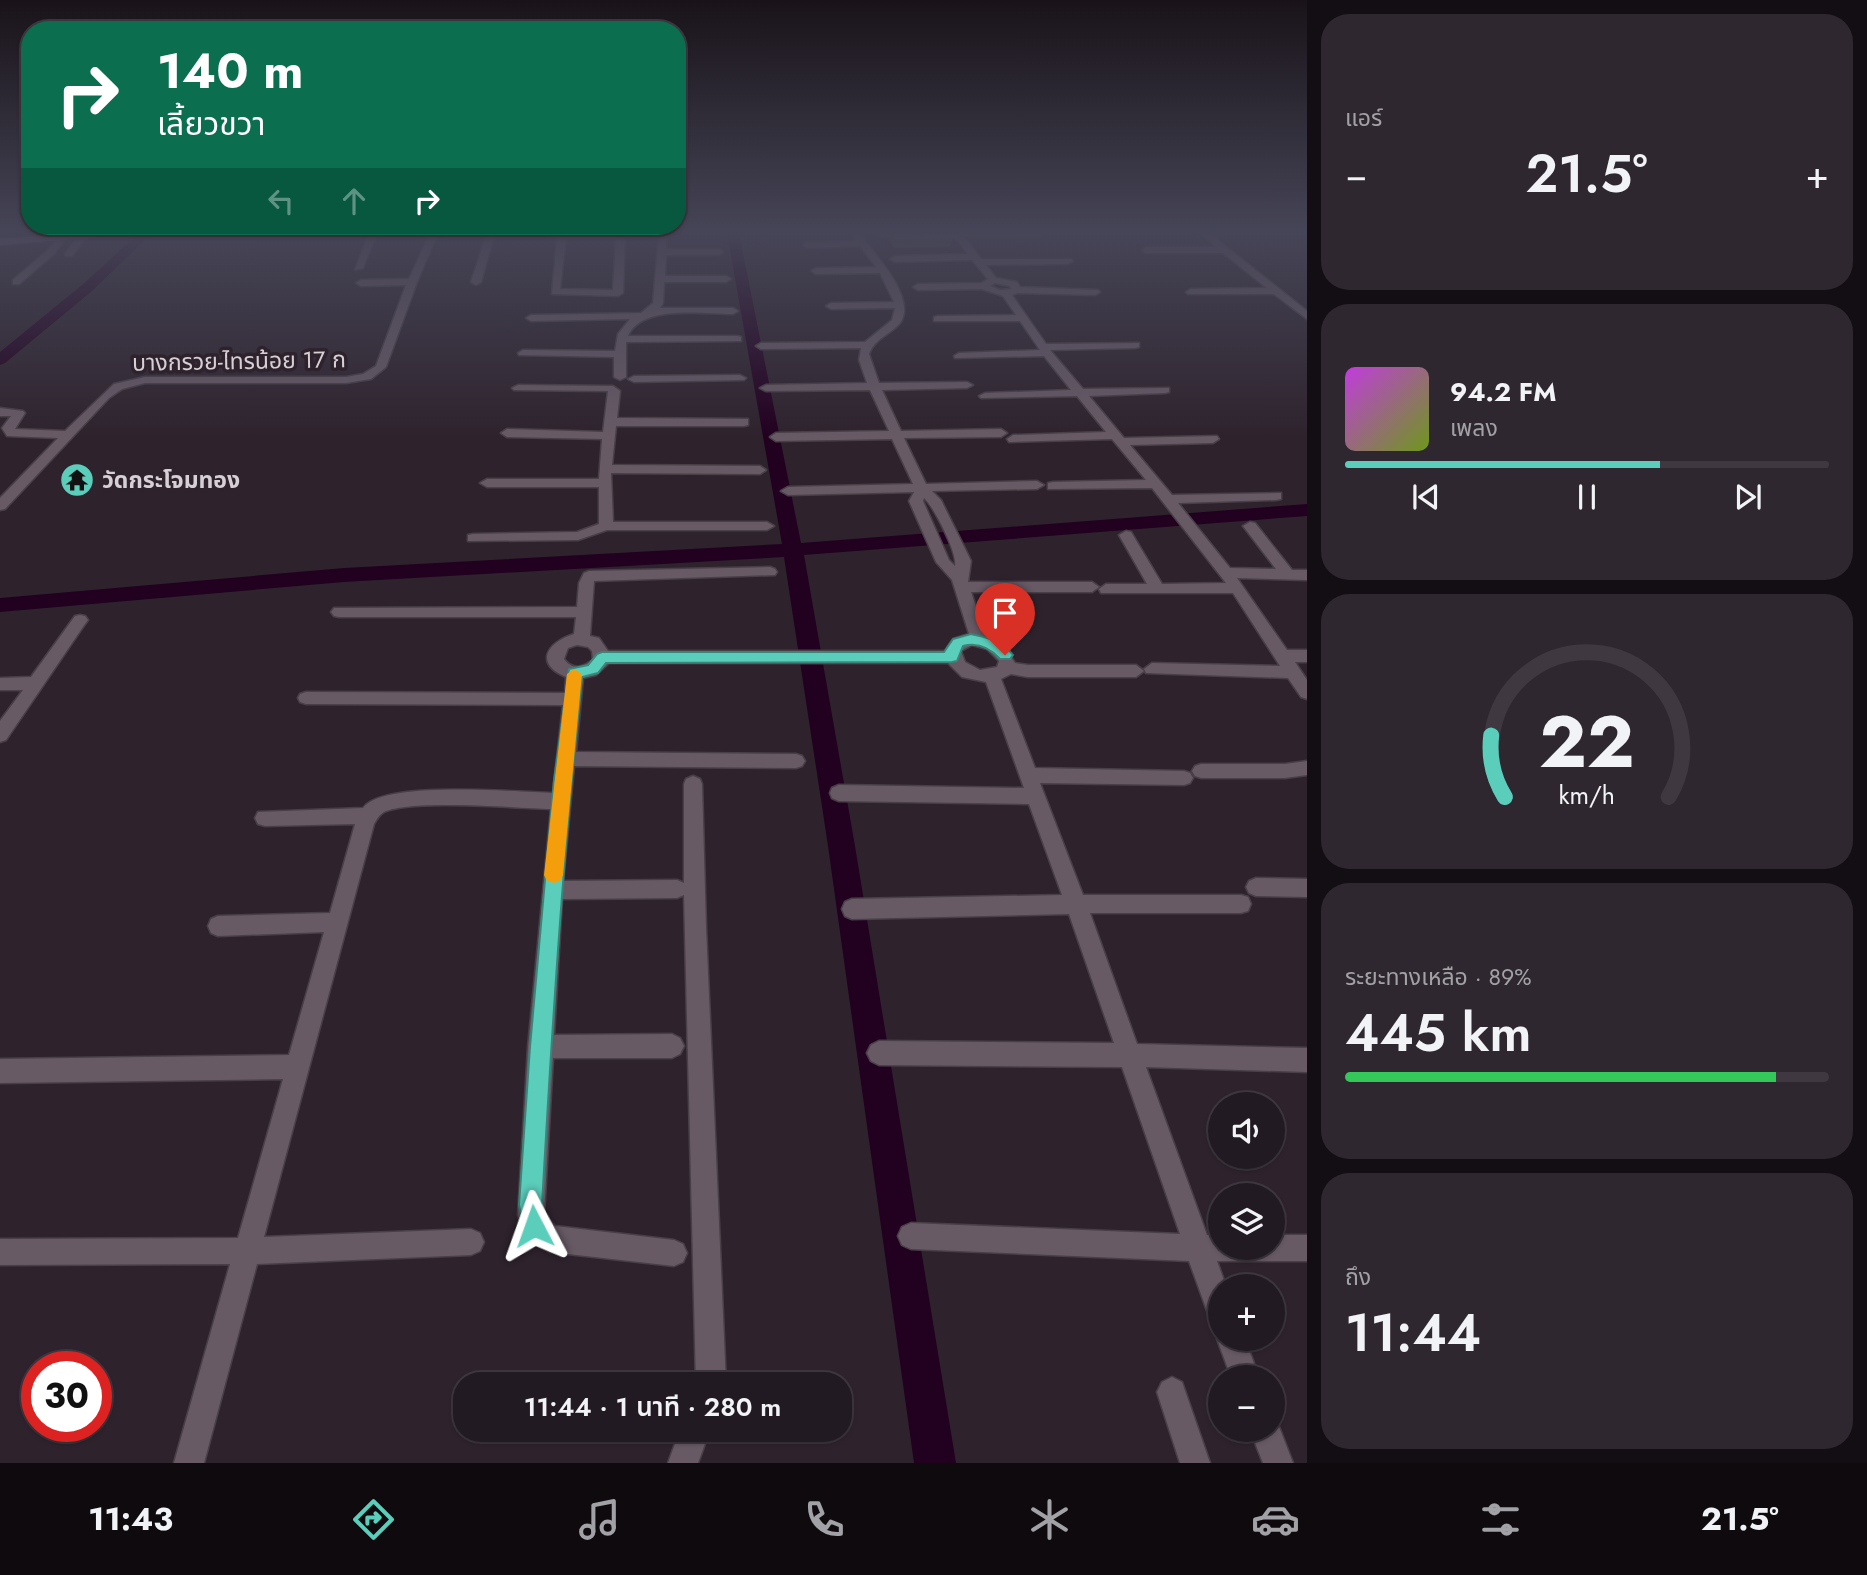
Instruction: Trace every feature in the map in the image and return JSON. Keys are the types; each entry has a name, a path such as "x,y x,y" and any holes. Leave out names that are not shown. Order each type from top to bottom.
{"street":[{"name":"บางกรวย-ไทรน้อย 17 ก","path":"0,506 27,475 118,386 136,381 362,379 373,375 381,367 405,301"},
{"path":"620,377 622,339 630,323 649,313 657,301"},
{"path":"898,301 900,313 895,322 868,345 864,354 874,386 921,489 934,500 958,546 964,561 961,582"},
{"path":"1015,301 1023,318 1045,350 1226,573 1307,693"},
{"path":"1289,301 1307,316"},
{"path":"831,306 900,305"},
{"path":"531,318 733,311"},
{"path":"938,319 1023,318"},
{"path":"622,339 737,340"},
{"path":"761,346 868,345"},
{"path":"959,356 1135,345"},
{"path":"523,353 620,354"},
{"path":"606,526 605,476 612,390 609,381 620,377 740,378"},
{"path":"518,388 634,389 638,386 634,379"},
{"path":"766,388 967,385"},
{"path":"985,396 1165,390"},
{"path":"0,412 19,413 8,428 11,433 69,435"},
{"path":"506,433 744,422"},
{"path":"776,437 896,434 1213,439"},
{"path":"487,483 760,470"},
{"path":"1053,486 1153,484"},
{"path":"788,491 1037,485"},
{"path":"921,489 916,501 943,562 961,582 979,639"},
{"path":"1167,499 1276,496"},
{"path":"473,538 578,536 606,526 767,526"},
{"path":"1250,526 1288,575"},
{"path":"1126,535 1157,588"},
{"path":"582,639 587,578 597,573 771,572"},
{"path":"1226,573 1307,575"},
{"path":"961,582 1099,588 1237,588"},
{"path":"339,612 584,611"},
{"path":"0,735 79,621"},
{"path":"582,639 598,645 602,657 593,669 575,673 559,667 554,654 564,643 582,639"},
{"path":"952,657 958,643 979,639 1001,650 1007,661 999,672"},
{"path":"1283,656 1307,656"},
{"path":"602,657 952,657 967,673 1144,670 1294,672"},
{"path":"999,672 1033,785 1208,1278"},
{"path":"575,673 552,890 530,1205 534,1226 550,1239 674,1252"},
{"path":"0,684 36,683"},
{"path":"306,698 571,699"},
{"path":"564,759 796,761"},
{"path":"839,793 1033,785 1307,768"},
{"path":"693,784 695,927 711,1372"},
{"path":"189,1463 337,922 369,816 382,804 410,798 560,801"},
{"path":"265,818 369,816"},
{"path":"1256,887 1307,888"},
{"path":"552,890 677,889"},
{"path":"852,909 1076,904 1241,904"},
{"path":"218,926 337,922"},
{"path":"540,1047 672,1046"},
{"path":"879,1053 1130,1055 1307,1060"},
{"path":"0,1071 297,1067"},
{"path":"911,1236 1197,1248 1307,1248"},
{"path":"0,1252 247,1251 471,1242"},
{"path":"1172,1392 1195,1463"},
{"path":"683,1463 691,1442"},
{"path":"1270,1442 1278,1463"}],"waterway":[{"path":"0,360 71,301"},
{"path":"746,301 793,550"},
{"path":"793,550 1307,510"},
{"path":"0,605 344,575 793,550"},
{"path":"793,550 935,1463"}],"slow traffic":[{"path":"554,875 574,674"}],"place":[{"name":"วัดกระโจมทอง","path":"77,480"}],"route":[{"path":"534,1226 530,1205 540,1047 562,780 575,673 593,669 601,662 602,657 952,657 954,647 958,643 971,639 995,645 1005,655"}]}
